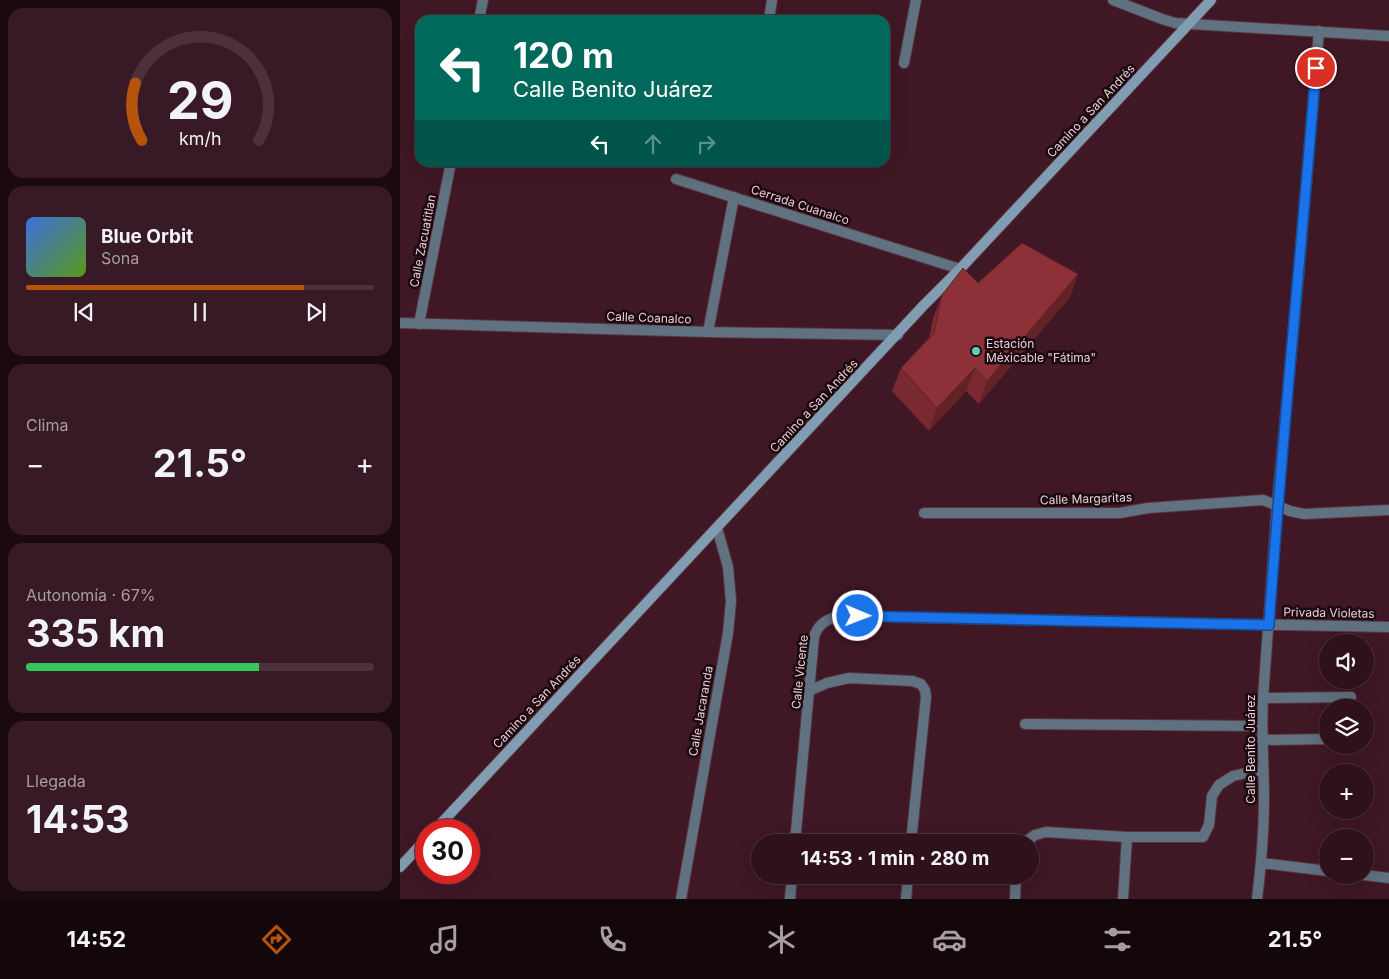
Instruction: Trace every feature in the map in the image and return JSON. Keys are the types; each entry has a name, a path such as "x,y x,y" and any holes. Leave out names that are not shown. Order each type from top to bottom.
{"main road":[{"name":"Camino a San Andrés","path":"445,819 923,306 1212,0"},
{"path":"400,867 415,851"}],"street":[{"path":"480,15 483,0"},
{"path":"770,15 772,0"},
{"path":"904,63 916,0"},
{"path":"1113,0 1162,20 1190,24 1389,36"},
{"name":"Calle Benito Juárez","path":"1257,899 1261,863 1264,798 1261,726 1263,698 1277,505 1319,31"},
{"name":"Calle Zacuatitlan","path":"419,324 450,167"},
{"path":"676,179 734,198"},
{"name":"Cerrada Cuanalco","path":"708,332 734,198 960,269"},
{"name":"Calle Coanalco","path":"400,324 898,335"},
{"name":"Calle Margaritas","path":"924,513 1120,512 1148,508 1263,500 1290,511 1304,514 1389,510"},
{"name":"Calle Jacaranda","path":"681,899 728,633 731,601 728,567 717,528"},
{"name":"Calle Vicente","path":"796,834 811,690 814,637 816,630 822,623 838,616 1269,625"},
{"name":"Privada Violetas","path":"1269,625 1389,627"},
{"path":"811,690 827,683 849,678 912,681 921,684 926,696 912,834"},
{"path":"1263,698 1351,698"},
{"path":"1026,724 1261,726"},
{"path":"1262,740 1319,739"},
{"path":"1039,834 1046,832 1127,837 1203,837 1209,825 1212,796 1220,785 1233,776 1263,769"},
{"path":"1123,899 1127,837"},
{"path":"1261,863 1319,870"},
{"path":"1374,876 1389,878"},
{"path":"790,899 791,884"},
{"path":"906,899 907,884"},
{"path":"1015,899 1016,884"}],"building":[{"name":"Estación Méxicable \"Fátima\"","path":"1022,243 1078,274 987,381 975,368 937,408 901,368 934,333 942,295 963,268 978,283"}],"place":[{"name":"Estación Méxicable \"Fátima\"","path":"976,351"}],"route":[{"path":"858,616 1269,625 1277,505 1316,68"}]}
